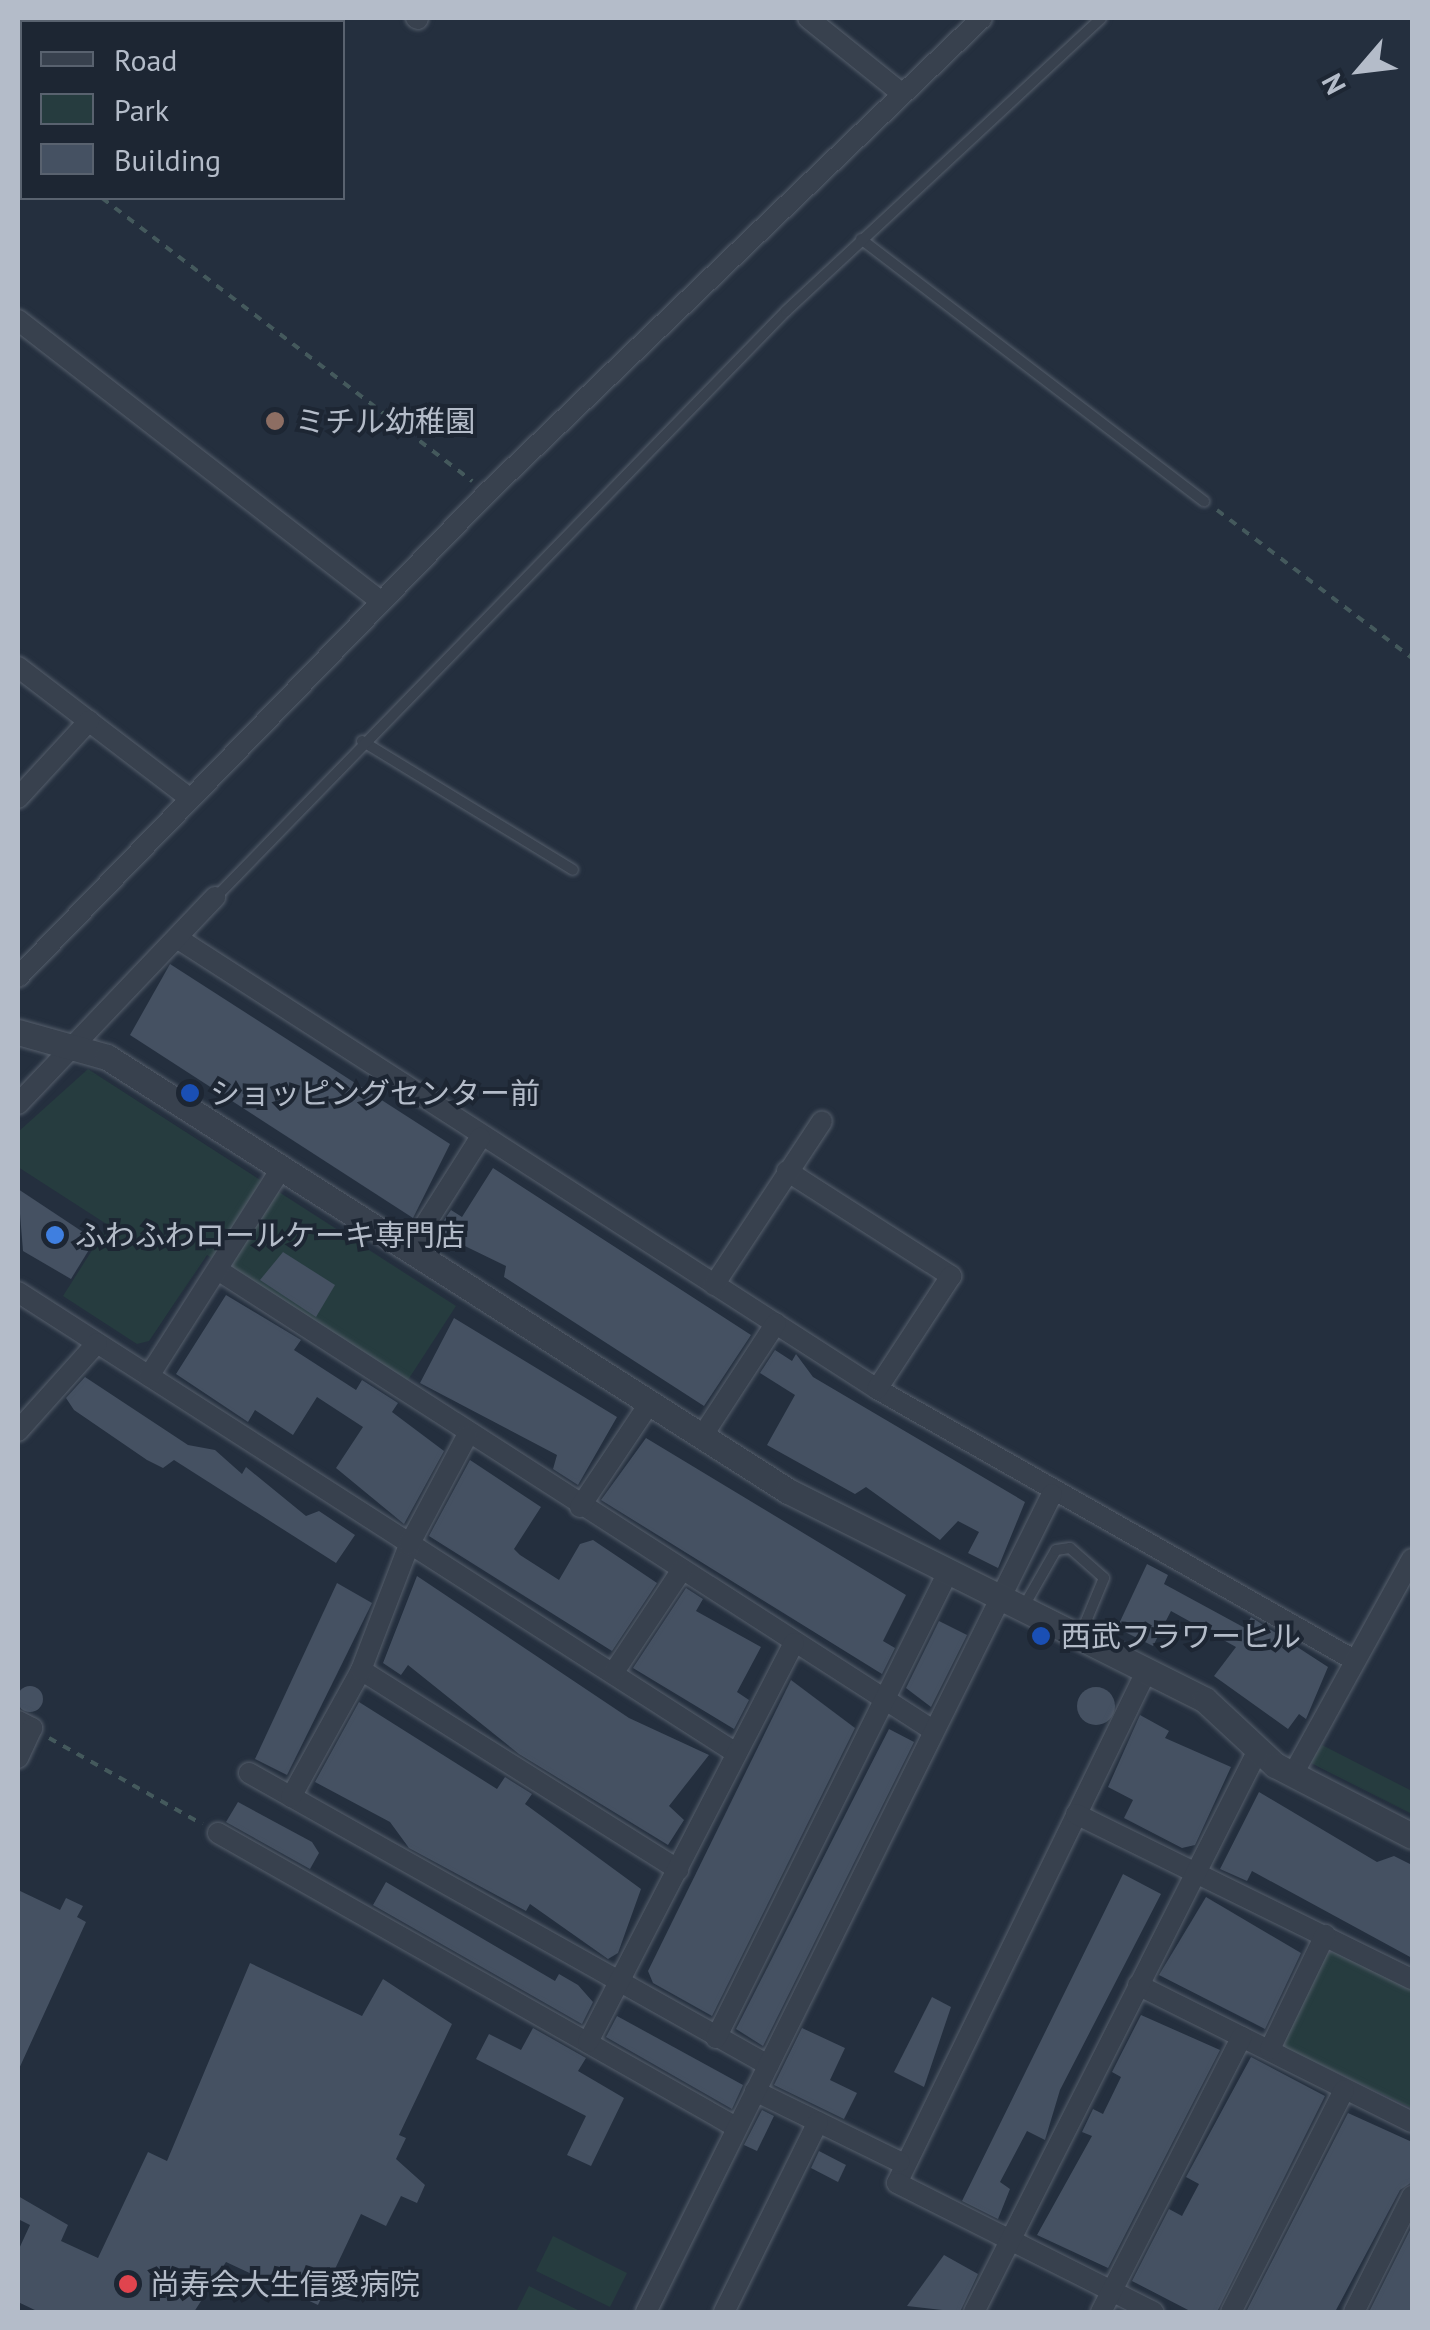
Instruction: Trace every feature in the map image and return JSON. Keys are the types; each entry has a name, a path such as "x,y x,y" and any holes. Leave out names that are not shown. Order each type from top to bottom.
{"street":[{"path":"808,18 900,92"},
{"path":"18,977 187,796 488,493 900,92 982,18"},
{"path":"18,320 380,602"},
{"path":"18,667 187,796"},
{"path":"18,798 25,776 89,721"},
{"path":"18,1104 79,1045 216,898"},
{"path":"177,938 480,1138 877,1390 1052,1494 1354,1660"},
{"path":"18,1032 79,1045 410,1250 701,1438 947,1574 1228,1715 1258,1750 1292,1776 1412,1836"},
{"path":"714,1285 822,1121"},
{"path":"410,1250 480,1138"},
{"path":"149,1376 281,1169"},
{"path":"787,1171 951,1276 877,1390"},
{"path":"218,1270 467,1436 931,1729"},
{"path":"18,1292 736,1753"},
{"path":"701,1438 776,1324"},
{"path":"18,1431 97,1342"},
{"path":"580,1508 649,1404"},
{"path":"292,1797 361,1670 409,1544 467,1436"},
{"path":"646,2312 931,1729 1052,1494"},
{"path":"1292,1776 1412,1559"},
{"path":"614,1672 681,1571"},
{"path":"716,2038 947,1574"},
{"path":"588,2042 794,1644"},
{"path":"361,1670 678,1870"},
{"path":"1146,1672 900,2162 896,2184 1153,2312"},
{"path":"18,1758 24,1724"},
{"path":"974,2312 1258,1750"},
{"path":"249,1773 768,2065"},
{"path":"1076,1814 1412,1979"},
{"path":"218,1833 736,2127"},
{"path":"1270,2049 1325,1935"},
{"path":"1138,1985 1412,2122"},
{"path":"1101,2312 1242,2036"},
{"path":"1231,2312 1344,2090"},
{"path":"755,2091 900,2162"},
{"path":"724,2312 818,2122"},
{"path":"1354,2312 1412,2196"}],"lane":[{"path":"216,898 362,740 861,239 1102,18"},
{"path":"861,239 1204,501"},
{"path":"362,740 573,870"},
{"path":"1022,1611 1052,1554 1070,1548 1104,1578 1079,1639"}],"path":[{"path":"105,200 488,493"},
{"path":"1204,501 1412,658"},
{"path":"24,1724 218,1833"}],"green space":[{"path":"88,1069 456,1306 406,1383 207,1255 149,1341 137,1344 63,1296 108,1225 18,1167 18,1132"},
{"path":"1322,1745 1412,1791 1412,1814 1309,1762"},
{"path":"1336,1951 1412,1990 1412,2108 1285,2048 1282,2038 1325,1954"},
{"path":"553,2236 627,2273 610,2307 536,2271"},
{"path":"529,2286 582,2312 516,2312"}],"building":[{"path":"170,964 450,1144 413,1218 130,1035"},
{"path":"493,1168 751,1335 704,1406 504,1277 506,1266 436,1232 451,1210 462,1217"},
{"path":"18,1189 95,1240 71,1279 23,1251"},
{"path":"283,1252 335,1285 316,1317 260,1280"},
{"path":"226,1295 301,1340 294,1350 356,1390 362,1380 398,1403 392,1412 444,1451 404,1524 336,1468 363,1427 317,1397 293,1435 255,1410 248,1422 176,1374"},
{"path":"454,1318 617,1417 578,1485 553,1469 557,1455 420,1383"},
{"path":"775,1350 792,1361 796,1354 813,1377 1025,1502 998,1568 968,1553 979,1532 958,1521 940,1540 866,1487 855,1494 767,1445 795,1395 760,1373"},
{"path":"85,1377 188,1445 215,1450 242,1474 246,1467 306,1516 319,1511 355,1535 336,1563 174,1460 163,1468 147,1460 74,1410 66,1398"},
{"path":"646,1438 906,1595 883,1641 895,1648 882,1674 601,1500"},
{"path":"470,1460 541,1507 514,1549 520,1555 559,1580 580,1544 593,1540 657,1583 612,1651 429,1536"},
{"path":"1147,1564 1168,1575 1164,1584 1245,1628 1251,1617 1328,1667 1306,1719 1299,1714 1288,1729 1214,1676 1236,1647 1171,1611 1153,1646 1117,1628"},
{"path":"417,1576 629,1718 709,1755 669,1806 684,1820 668,1845 519,1754 408,1665 401,1675 383,1663"},
{"path":"337,1583 372,1603 287,1775 255,1759"},
{"path":"686,1588 703,1599 696,1611 761,1647 737,1692 749,1700 734,1729 633,1668"},
{"path":"939,1621 967,1635 931,1707 906,1688"},
{"path":"791,1680 855,1728 712,2016 653,1983 648,1971"},
{"path":"30,1686 39,1690 43,1699 39,1708 30,1712 21,1708 17,1699 21,1690"},
{"path":"1096,1687 1109,1693 1115,1706 1109,1719 1096,1725 1083,1719 1077,1706 1083,1693"},
{"path":"359,1702 497,1789 505,1777 532,1794 525,1804 641,1889 618,1953 608,1959 530,1904 526,1911 409,1848 390,1822 315,1782"},
{"path":"1140,1715 1169,1731 1165,1738 1231,1767 1195,1845 1182,1848 1124,1818 1133,1800 1108,1787"},
{"path":"889,1729 914,1742 763,2046 736,2029"},
{"path":"1259,1792 1377,1862 1394,1856 1412,1865 1412,1958 1252,1871 1247,1881 1220,1869"},
{"path":"238,1802 312,1842 319,1853 310,1869 226,1822"},
{"path":"1123,1874 1161,1894 1060,2090 1045,2140 1027,2131 1000,2182 1010,2189 998,2219 962,2201"},
{"path":"386,1882 555,1981 559,1974 578,1985 593,2002 582,2024 373,1905"},
{"path":"18,1890 60,1910 66,1898 83,1906 77,1917 86,1922 18,2071"},
{"path":"1206,1897 1301,1953 1265,2029 1159,1975"},
{"path":"250,1963 362,2016 383,1979 452,2024 399,2135 406,2138 396,2159 425,2185 417,2203 401,2196 386,2226 361,2214 318,2305 226,2262 194,2312 39,2312 18,2302 18,2251 30,2225 18,2219 18,2196 68,2225 61,2241 98,2258 148,2152 167,2161"},
{"path":"932,1997 951,2007 924,2087 894,2072"},
{"path":"1141,2015 1220,2050 1108,2268 1037,2235 1092,2136 1082,2132 1093,2109 1103,2114 1121,2077 1112,2072"},
{"path":"617,2016 743,2085 732,2109 606,2037"},
{"path":"533,2028 586,2058 578,2071 624,2098 591,2166 567,2155 586,2116 476,2059 489,2034 521,2050"},
{"path":"802,2028 845,2048 830,2080 857,2093 844,2119 774,2085"},
{"path":"1251,2057 1325,2096 1217,2312 1192,2312 1132,2281 1169,2209 1182,2216 1199,2184 1186,2177"},
{"path":"762,2110 774,2116 757,2151 744,2145"},
{"path":"1348,2113 1412,2142 1412,2182 1400,2190 1335,2312 1246,2312"},
{"path":"819,2151 846,2165 838,2182 811,2168"},
{"path":"1412,2226 1412,2312 1370,2310"},
{"path":"944,2255 978,2274 960,2312 907,2306"}],"place":[{"name":"ミチル幼稚園","path":"275,421"},
{"name":"ショッピングセンター前","path":"190,1093"},
{"name":"ふわふわロールケーキ専門店","path":"55,1235"},
{"name":"西武フラワーヒル","path":"1041,1636"},
{"name":"尚寿会大生信愛病院","path":"128,2284"}]}
